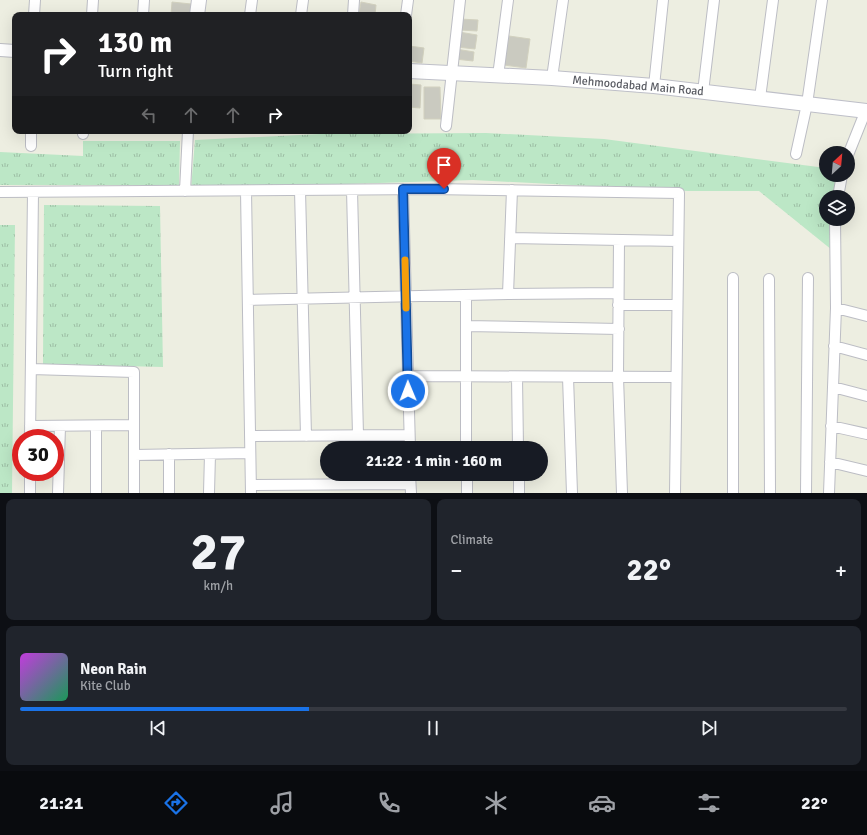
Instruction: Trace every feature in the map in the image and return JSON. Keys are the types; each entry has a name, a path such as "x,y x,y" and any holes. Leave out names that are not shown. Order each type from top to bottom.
{"main road":[{"path":"197,12 199,0"},
{"name":"Mehmoodabad Main Road","path":"412,71 552,78 654,86 866,111"}],"street":[{"path":"34,12 35,0"},
{"path":"92,12 93,0"},
{"path":"143,12 144,0"},
{"path":"250,12 252,0"},
{"path":"301,12 303,0"},
{"path":"353,12 354,0"},
{"path":"406,12 408,0"},
{"path":"446,126 460,0"},
{"path":"498,76 508,0"},
{"path":"552,78 563,0"},
{"path":"654,86 664,0"},
{"path":"703,92 714,0"},
{"path":"760,98 773,0"},
{"path":"796,154 807,104 822,0"},
{"path":"0,50 12,51"},
{"path":"852,146 866,111"},
{"path":"31,134 31,146"},
{"path":"185,191 188,134"},
{"path":"403,189 409,441"},
{"path":"0,192 403,189 679,193 675,493"},
{"path":"300,190 306,436"},
{"path":"352,190 358,435"},
{"path":"508,294 512,190"},
{"path":"246,191 251,489 410,484"},
{"path":"33,192 30,426 134,425"},
{"path":"829,493 836,308 835,226"},
{"path":"510,238 678,241"},
{"path":"619,240 618,377 622,493"},
{"path":"733,278 733,493"},
{"path":"806,493 808,278"},
{"path":"769,279 770,493"},
{"path":"248,300 618,293"},
{"path":"466,295 466,441"},
{"path":"618,305 677,305"},
{"path":"836,308 867,316"},
{"path":"466,326 618,329"},
{"path":"834,346 867,355"},
{"path":"31,369 134,372 134,493"},
{"path":"408,376 676,377"},
{"path":"516,376 518,441"},
{"path":"568,377 572,493"},
{"path":"833,388 867,396"},
{"path":"58,493 60,426"},
{"path":"96,426 96,493"},
{"path":"831,426 867,434"},
{"path":"250,436 409,435"},
{"path":"134,455 250,453"},
{"path":"169,454 169,493"},
{"path":"209,493 210,454"},
{"path":"830,462 867,471"},
{"path":"30,481 30,493"},
{"path":"466,481 467,493"},
{"path":"519,481 519,493"}],"green space":[{"path":"486,133 604,139 819,167 819,182 836,182 835,190 819,190 819,226 831,226 832,250 759,191 688,191 473,180 191,189 195,140 320,134"},
{"path":"83,141 180,141 179,185 0,185 0,152 83,156"},
{"path":"44,205 160,206 163,367 43,364"},
{"path":"0,225 15,225 12,493 0,493"}],"building":[{"path":"172,2 191,4 191,12 171,12"},
{"path":"361,2 376,5 375,12 359,12"},
{"path":"460,19 478,20 477,31 460,30"},
{"path":"459,32 477,35 475,49 457,47"},
{"path":"509,36 530,39 526,68 504,65"},
{"path":"412,46 424,48 422,63 412,61"},
{"path":"456,49 474,52 473,61 455,59"},
{"path":"412,84 421,85 420,108 412,107"},
{"path":"424,87 440,87 441,119 424,119"}],"slow traffic":[{"path":"405,260 406,308"}],"route":[{"path":"408,391 403,189 444,189"}]}
